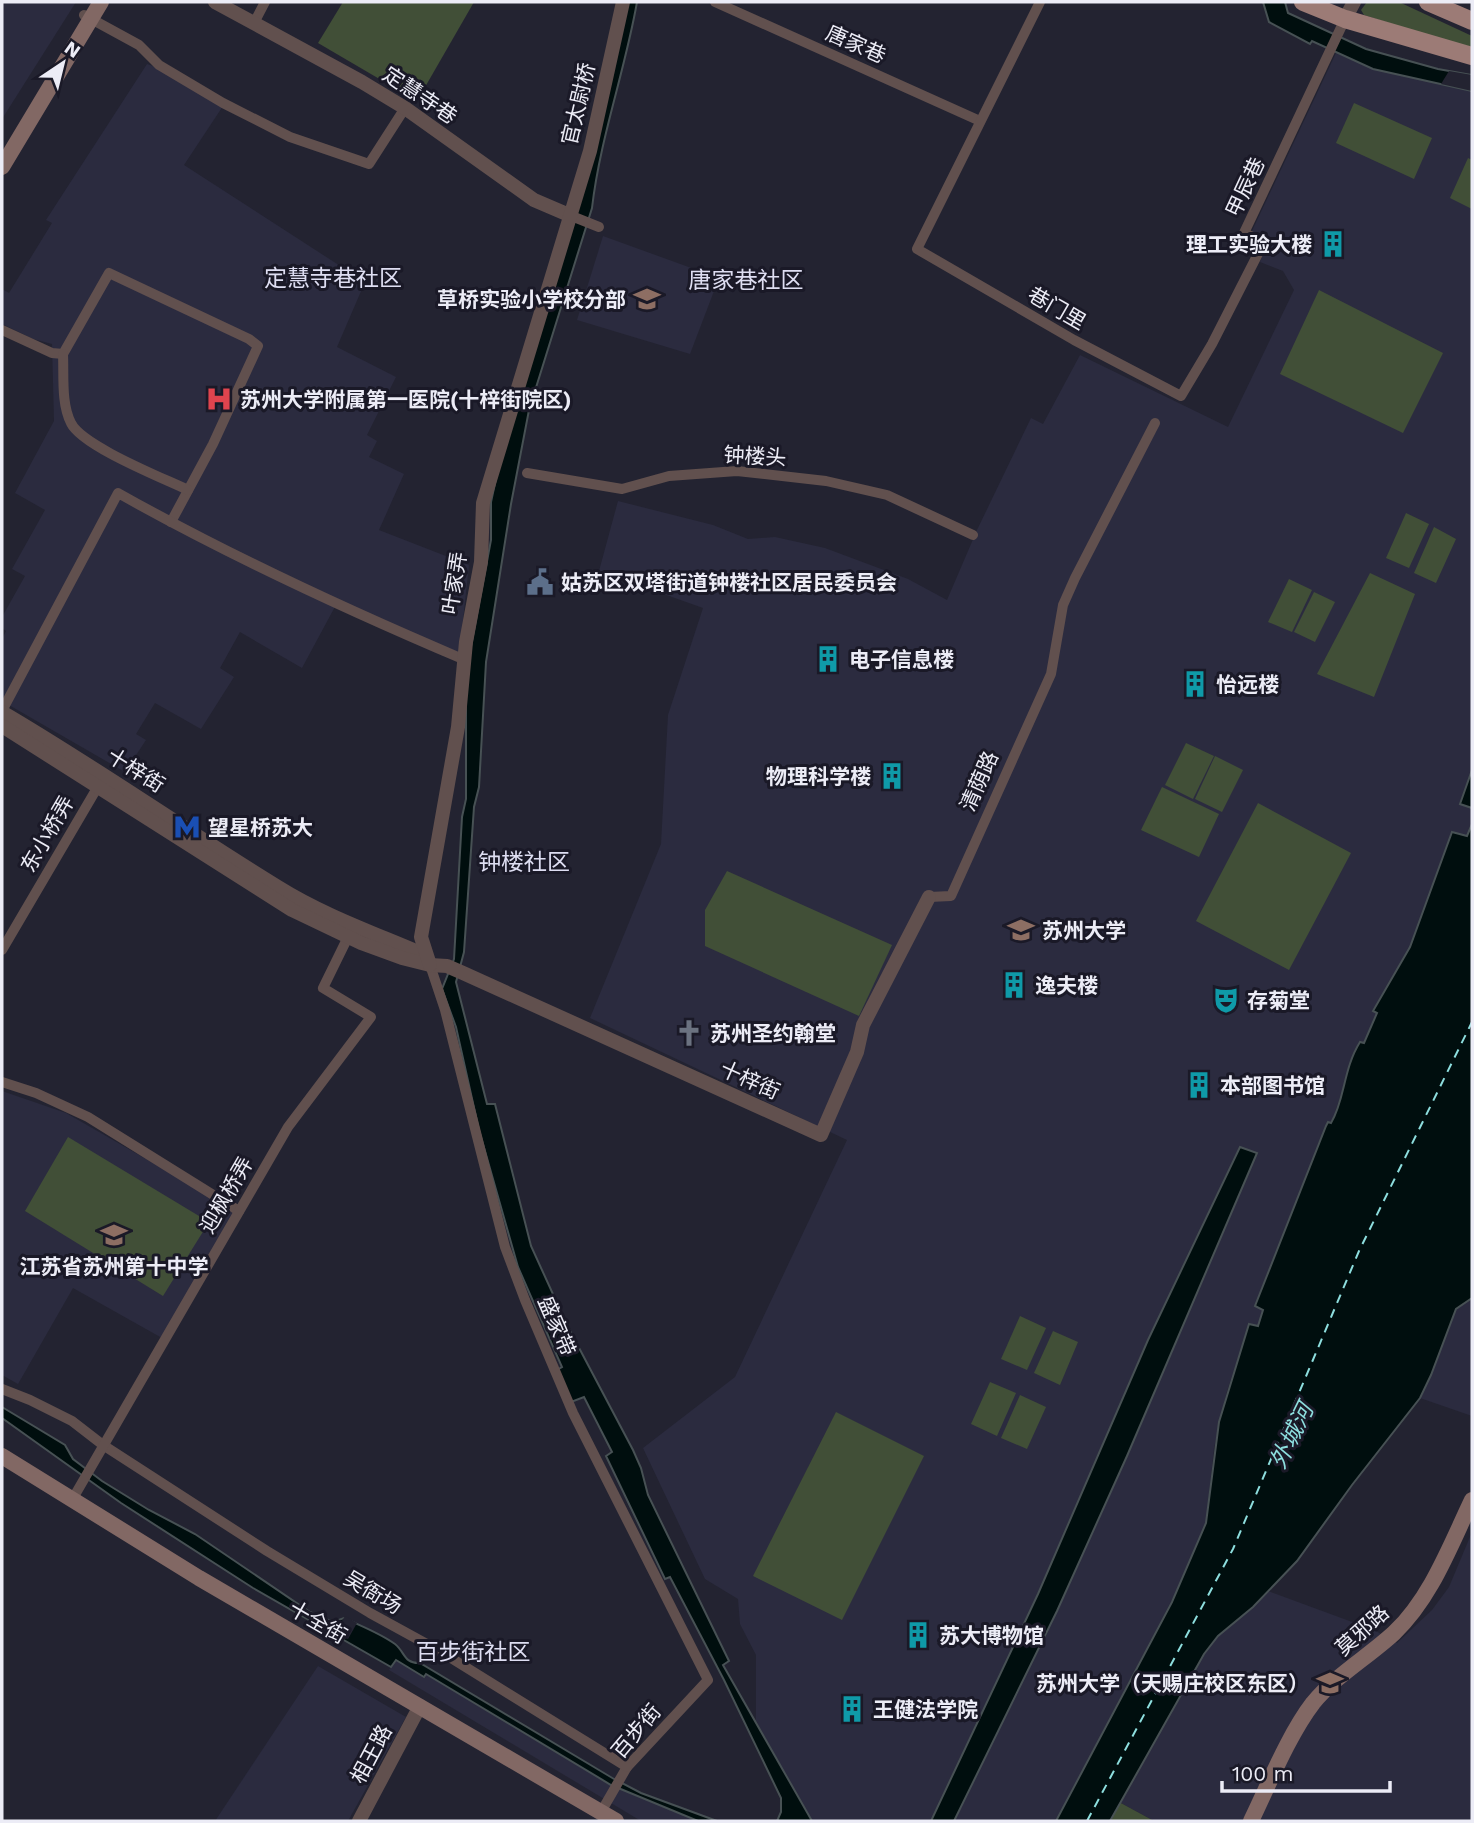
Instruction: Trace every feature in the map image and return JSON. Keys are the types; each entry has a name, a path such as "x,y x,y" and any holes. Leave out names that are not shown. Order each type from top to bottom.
{"main road":[{"path":"2,150 88,12 101,2"},
{"path":"1303,2 1343,25 1472,56"},
{"path":"1428,2 1472,21"},
{"path":"2,167 88,12"},
{"name":"十全街","path":"2,1456 199,1578 616,1821"},
{"name":"莫邪路","path":"1251,1821 1300,1723 1314,1702 1395,1632 1411,1614 1437,1574 1472,1500"}],"street":[{"name":"定慧寺巷","path":"215,2 405,108 534,200 594,225"},
{"path":"254,23 265,2"},
{"name":"官太尉桥","path":"572,216 590,151 623,2"},
{"name":"唐家巷","path":"715,2 980,121"},
{"path":"980,121 1040,2"},
{"path":"1343,25 1354,2"},
{"path":"88,12 139,45 159,65 223,103 289,137 369,164 405,108"},
{"name":"甲辰巷","path":"1181,396 1212,344 1264,242 1244,233 1343,25"},
{"name":"巷门里","path":"980,121 917,249 1074,340 1181,396"},
{"name":"叶家弄","path":"430,965 421,937 458,727 465,660 481,562 482,503 572,216"},
{"path":"171,522 213,444 258,346 109,273 63,354 66,408 71,425 94,444 188,489"},
{"path":"2,330 51,353 63,354"},
{"name":"清荫路","path":"821,1135 857,1052 863,1025 929,897 951,896 1051,674 1063,606 1075,578 1155,423"},
{"name":"钟楼头","path":"527,473 622,489 669,476 737,471 826,481 887,495 974,534"},
{"path":"2,711 118,493 362,617 465,660"},
{"name":"十梓街","path":"2,711 262,893 292,910 348,937 402,958 447,966 821,1135"},
{"name":"十梓街","path":"2,726 102,780 279,888 320,910 418,952 430,965"},
{"name":"东小桥弄","path":"2,950 102,780"},
{"name":"迎枫桥弄","path":"72,1500 288,1127 371,1017 323,988 348,937"},
{"name":"盛家带","path":"430,965 445,1010 505,1247 525,1300 573,1413 708,1680"},
{"path":"2,1082 36,1093 88,1117 239,1211"},
{"name":"吴衙场","path":"2,1389 72,1421 103,1446 267,1551 443,1653 627,1767"},
{"name":"百步街","path":"601,1812 622,1780 627,1767 708,1680"},
{"name":"相王路","path":"359,1821 420,1706"}],"shaded area":[{"path":"2,2 76,2 2,119"},
{"name":"苏州大学","path":"1336,53 1373,69 1472,91 1472,770 1461,804 1472,808 1472,824 1467,837 1452,832 1410,947 1373,1011 1377,1013 1343,1089 1336,1113 1326,1126 1255,1305 1264,1310 1258,1326 1250,1324 1227,1391 1214,1448 1206,1523 1186,1573 1056,1821 812,1821 756,1721 756,1655 740,1624 738,1599 705,1579 643,1448 735,1377 847,1140 590,1018 661,844 668,715 703,608 599,571 618,501 713,525 748,539 775,537 825,548 908,579 947,600 1031,418 1043,424 1080,355 1228,427 1294,290 1283,271 1260,262 1268,241 1251,233"},
{"name":"苏州大学附属第一医院(十梓街院区)","path":"147,64 176,74 223,106 184,165 365,282 337,347 396,377 367,435 377,441 369,457 404,474 379,530 469,565 459,657 337,603 302,668 240,632 220,668 234,677 201,729 155,703 136,734 146,740 125,772 2,701 2,639 6,631 2,628 2,617 25,576 12,569 45,510 15,493 54,421 52,344 33,339 2,324 2,289 9,293 52,223 46,220"},
{"name":"草桥实验小学校分部","path":"603,236 719,278 690,354 577,320"},
{"name":"江苏省苏州第十中学","path":"2,1091 66,1113 240,1213 162,1338 73,1288 18,1384 2,1375"},
{"path":"1472,1298 1472,1416 1420,1398 1456,1309"},
{"name":"苏州大学（天赐庄校区东区）","path":"1472,1532 1472,1821 1154,1821 1119,1802 1204,1654 1218,1636 1268,1591 1374,1630 1397,1643 1432,1610 1449,1587"},
{"path":"396,1660 424,1676 426,1674 590,1773 698,1821 641,1821 389,1670"},
{"path":"318,1666 406,1717 348,1821 215,1821"}],"green space":[{"path":"343,2 474,2 417,101 318,43"},
{"path":"1367,2 1399,2 1472,36 1472,47 1364,15 1361,10"},
{"path":"1354,103 1432,138 1414,179 1336,143"},
{"path":"1468,158 1472,160 1472,209 1450,198"},
{"path":"1319,290 1443,353 1403,433 1280,374"},
{"path":"1406,513 1429,524 1409,568 1386,558"},
{"path":"1434,527 1456,539 1436,583 1414,573"},
{"path":"1370,573 1415,594 1374,697 1317,674"},
{"path":"1289,579 1312,590 1292,632 1268,622"},
{"path":"1314,592 1335,602 1315,642 1294,632"},
{"path":"1186,743 1214,756 1193,799 1165,785"},
{"path":"1215,756 1243,770 1222,812 1195,799"},
{"path":"1162,787 1219,814 1199,857 1141,830"},
{"path":"1258,803 1351,853 1289,970 1196,921"},
{"path":"727,871 892,945 859,1016 705,946 705,910"},
{"path":"68,1137 209,1222 163,1296 25,1211"},
{"path":"1020,1316 1046,1328 1027,1370 1001,1359"},
{"path":"1053,1331 1078,1342 1060,1385 1034,1373"},
{"path":"990,1382 1016,1393 997,1436 971,1424"},
{"path":"1020,1395 1046,1407 1027,1449 1001,1438"},
{"path":"836,1412 924,1456 842,1620 753,1576"},
{"path":"1119,1802 1154,1821 1110,1821"}],"water":[{"path":"628,2 637,2 601,156 592,208 529,410 511,504 486,662 479,787 474,807 464,952 456,982 487,1104 495,1104 531,1246 568,1327 633,1450 648,1495 729,1661 723,1665 812,1821 777,1821 781,1812 781,1798 670,1577 665,1579 606,1456 612,1452 584,1397 571,1402 557,1370 562,1367 518,1267 479,1130 456,1027 442,989 454,959 462,817 466,799 466,673 491,540 491,502 506,432"},
{"path":"1263,2 1285,2 1288,13 1366,49 1438,69 1472,75 1472,91 1373,69 1312,41 1310,44 1269,22"},
{"path":"1472,770 1472,808 1460,804"},
{"name":"外城河","path":"1472,824 1472,1298 1456,1309 1420,1398 1297,1561 1253,1607 1218,1636 1204,1654 1110,1821 1056,1821 1172,1602 1206,1523 1219,1422 1249,1324 1258,1326 1263,1310 1255,1306 1326,1126 1336,1114 1354,1052 1360,1042 1364,1043 1377,1013 1373,1011 1410,947 1452,832 1467,836"},
{"path":"1240,1147 1257,1153 1127,1456 1057,1611 954,1821 931,1821 1038,1594 1148,1340"},
{"path":"2,1407 65,1445 73,1459 102,1481 195,1534 310,1612 333,1622 344,1618 377,1633 395,1644 411,1662 420,1663 614,1779 641,1793 717,1821 698,1821 611,1785 426,1674 424,1677 396,1660 391,1667 253,1588 121,1503 2,1418"}],"pier":[{"path":"1449,71 1472,75 1472,91 1441,84"},
{"path":"345,1616 357,1623 348,1639 335,1632"}],"ferry route":[{"path":"1087,1821 1233,1549 1359,1251 1472,1022"}],"place":[{"name":"理工实验大楼","path":"1333,244"},
{"name":"草桥实验小学校分部","path":"647,299"},
{"name":"苏州大学附属第一医院(十梓街院区)","path":"219,399"},
{"name":"姑苏区双塔街道钟楼社区居民委员会","path":"540,582"},
{"name":"电子信息楼","path":"828,659"},
{"name":"怡远楼","path":"1195,684"},
{"name":"物理科学楼","path":"892,776"},
{"name":"望星桥苏大","path":"187,827"},
{"name":"苏州大学","path":"1021,930"},
{"name":"逸夫楼","path":"1014,985"},
{"name":"存菊堂","path":"1226,1000"},
{"name":"苏州圣约翰堂","path":"689,1033"},
{"name":"本部图书馆","path":"1199,1085"},
{"name":"江苏省苏州第十中学","path":"114,1235"},
{"name":"苏大博物馆","path":"918,1635"},
{"name":"苏州大学（天赐庄校区东区）","path":"1330,1683"},
{"name":"王健法学院","path":"852,1709"}],"district":[{"name":"定慧寺巷社区","path":"333,278"},
{"name":"唐家巷社区","path":"746,280"},
{"name":"钟楼社区","path":"524,862"},
{"name":"百步街社区","path":"473,1652"}]}
